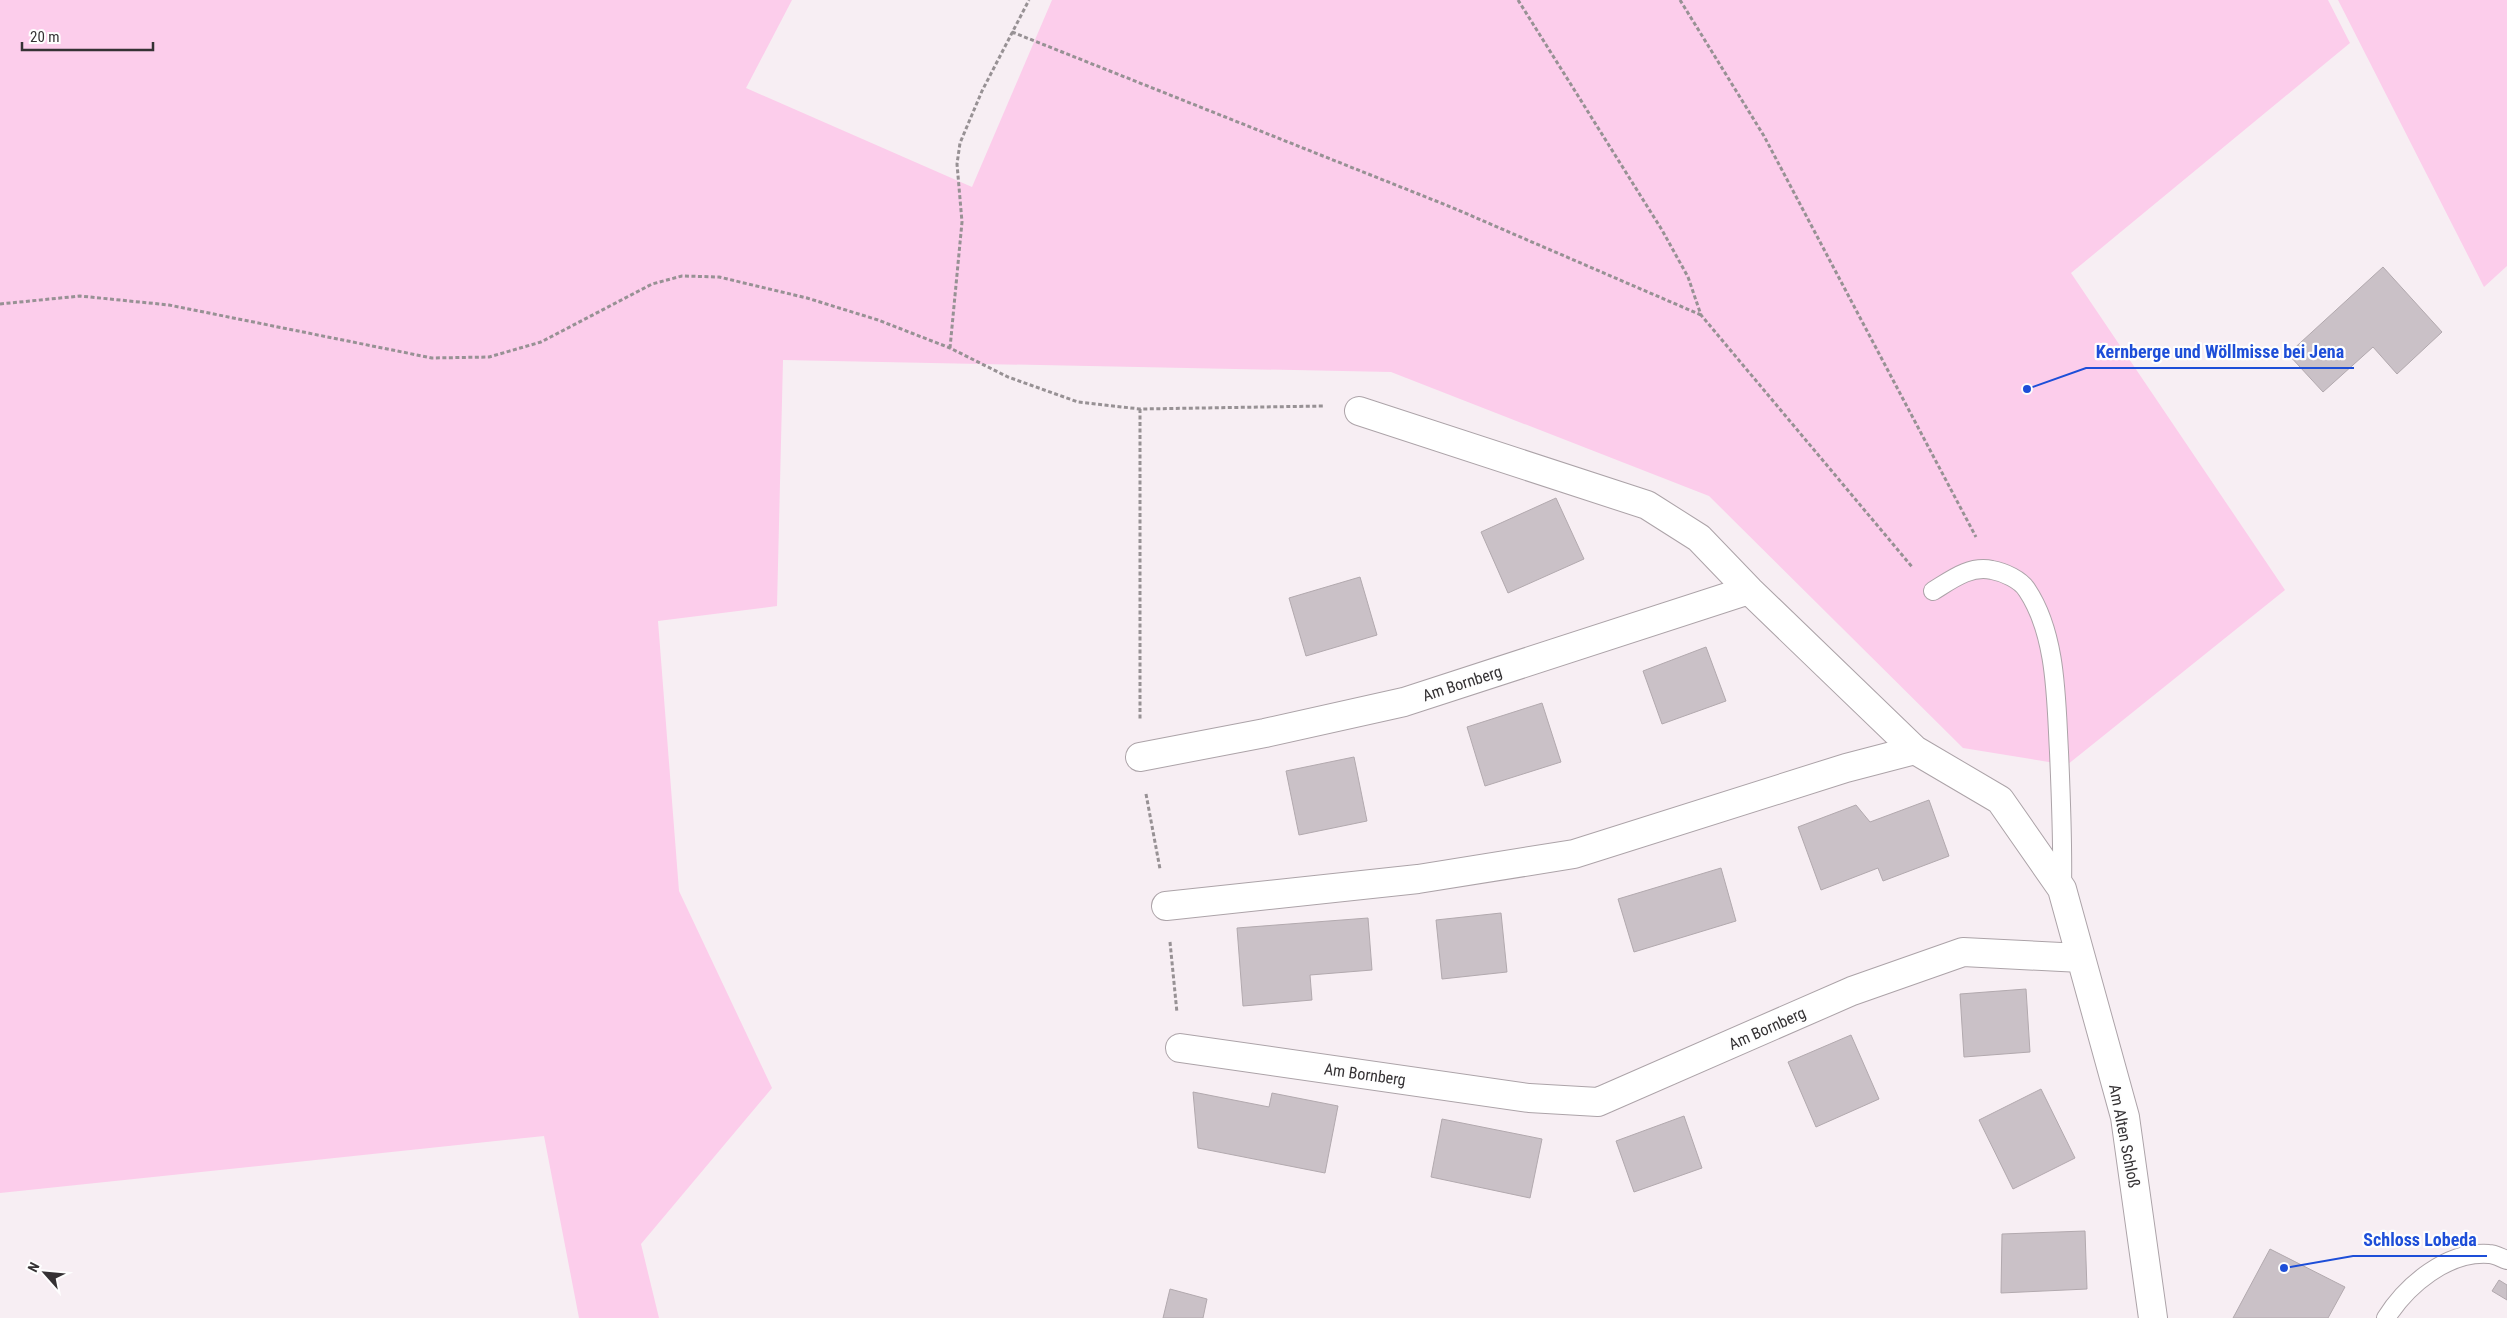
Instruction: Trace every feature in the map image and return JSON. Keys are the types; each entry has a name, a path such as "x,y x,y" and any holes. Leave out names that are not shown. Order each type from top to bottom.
{"street":[{"path":"1359,411 1647,506 1699,538 1749,590 1915,750 2000,800 2062,889 2081,958"},
{"name":"Am Bornberg","path":"1140,757 1265,733 1404,702 1749,590"},
{"path":"1166,906 1418,879 1574,854 1846,768 1915,750"},
{"name":"Am Bornberg","path":"1180,1048 1529,1098 1598,1102 1852,991 1963,952 2081,958"},
{"name":"Am Alten Schloß","path":"2081,958 2125,1117 2153,1318"}],"lane":[{"path":"1933,591 1967,571 1990,569 2007,575 2026,589 2041,618 2055,676 2063,832 2062,889"},
{"path":"2386,1318 2395,1304 2421,1278 2456,1258 2490,1254 2507,1260"}],"path":[{"path":"950,348 962,222 957,164 960,143 982,91 1029,0"},
{"path":"1518,0 1662,230 1688,277 1701,315 1933,591"},
{"path":"1680,0 1764,136 1984,551 1990,569"},
{"path":"1012,32 1450,207 1701,315"},
{"path":"0,304 80,296 169,305 432,358 489,357 541,342 610,304 652,284 682,276 719,278 807,298 878,320 950,348 1008,377 1078,402 1140,409 1320,406 1359,411"}],"shaded area":[{"path":"0,0 792,0 746,88 972,187 1052,0 2328,0 2350,43 2071,273 2285,590 2067,765 1963,748 1709,496 1391,372 783,360 777,606 658,621 679,891 772,1088 641,1244 659,1318 579,1318 544,1136 0,1193"},
{"path":"2338,0 2507,0 2507,266 2484,287"}],"building":[{"path":"2383,267 2442,332 2397,374 2373,347 2323,392 2288,354"},
{"path":"1556,498 1584,559 1508,593 1481,532"},
{"path":"1360,577 1377,635 1306,656 1289,598"},
{"path":"1706,647 1726,701 1662,724 1643,671"},
{"path":"1542,703 1561,762 1485,786 1467,727"},
{"path":"1354,757 1367,821 1299,835 1286,771"},
{"path":"1929,800 1949,856 1883,881 1878,868 1821,890 1798,827 1856,805 1870,822"},
{"path":"1721,868 1736,921 1634,952 1618,899"},
{"path":"1501,913 1507,972 1442,979 1436,920"},
{"path":"1368,918 1372,970 1310,975 1312,1000 1243,1006 1237,928"},
{"path":"2026,989 2030,1052 1964,1057 1960,994"},
{"path":"1851,1035 1879,1099 1816,1127 1788,1062"},
{"path":"2041,1089 2075,1158 2013,1189 1979,1120"},
{"path":"1193,1092 1269,1107 1272,1093 1338,1106 1325,1173 1198,1148"},
{"path":"1684,1116 1702,1168 1634,1192 1616,1141"},
{"path":"1442,1119 1542,1139 1530,1198 1431,1177"},
{"path":"2085,1231 2087,1289 2001,1293 2002,1234"},
{"path":"2270,1249 2345,1287 2328,1318 2233,1318"},
{"path":"2499,1280 2507,1285 2507,1300 2492,1291"},
{"path":"1170,1289 1207,1299 1203,1318 1163,1318"}],"place":[{"name":"Kernberge und Wöllmisse bei Jena","path":"2027,389"},
{"name":"Schloss Lobeda","path":"2284,1268"}]}
